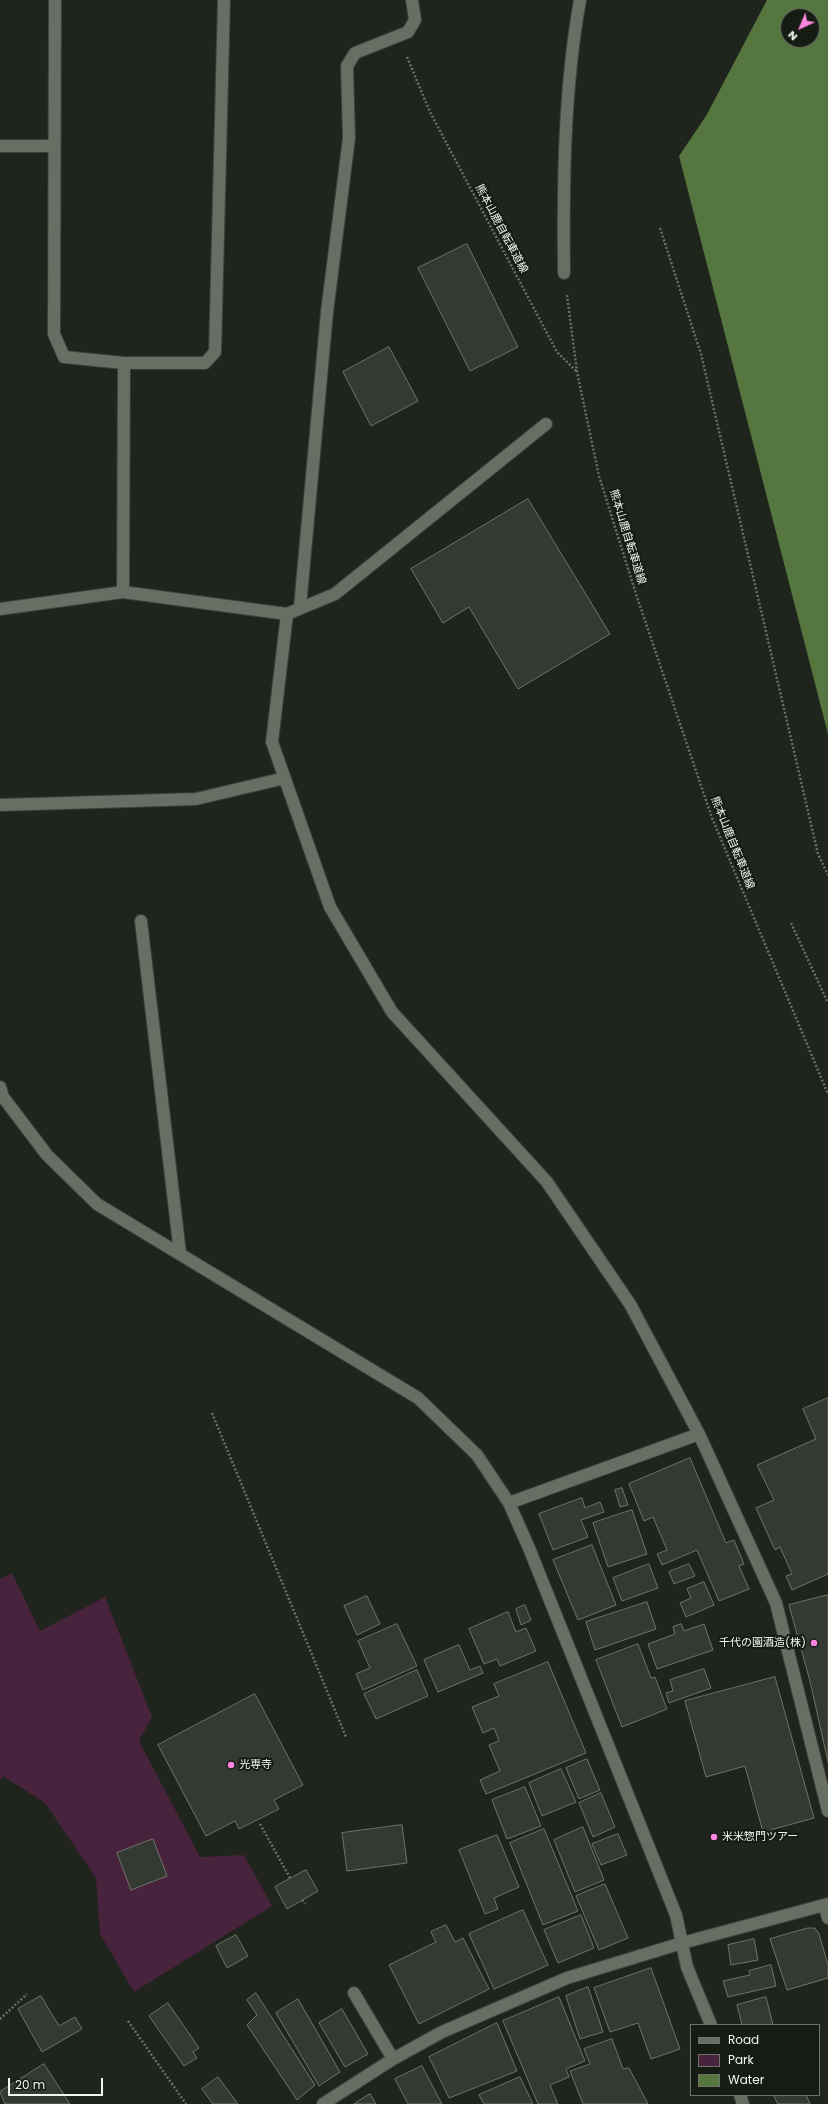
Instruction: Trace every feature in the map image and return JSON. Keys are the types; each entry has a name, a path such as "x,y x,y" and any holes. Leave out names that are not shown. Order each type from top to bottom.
{"street":[{"path":"55,0 54,334 64,357 124,363 204,363 216,352 224,0"},
{"path":"300,607 328,312 350,138 347,66 355,53 408,32 415,20 412,0"},
{"path":"564,273 563,177 573,41 580,0"},
{"path":"0,146 54,146"},
{"path":"123,592 124,363"},
{"path":"0,609 123,592 287,614 300,607 334,594 546,424"},
{"path":"287,614 272,742 330,907 392,1012 547,1182 630,1304 699,1434 776,1603 828,1811"},
{"path":"0,805 196,799 285,778"},
{"path":"141,921 180,1253"},
{"path":"1,1094 47,1155 97,1204 418,1398 477,1456 510,1503 529,1548 670,1898 676,1915 688,1968 711,2024"},
{"path":"510,1503 699,1434"},
{"path":"323,2104 393,2059 442,2032 567,1978 682,1943 826,1905 828,1918"},
{"path":"354,1993 393,2059"}],"path":[{"name":"熊本山鹿自転車道線","path":"398,36 430,112 557,352 577,372 599,476 636,594 712,818 828,1094"},
{"path":"660,228 701,354 818,854 828,875"},
{"path":"564,273 577,372"},
{"path":"791,923 828,1003"},
{"path":"212,1413 346,1737"},
{"path":"260,1824 290,1878"},
{"path":"302,1900 305,1904"},
{"path":"0,2019 27,1994"},
{"path":"128,2021 186,2104"}],"green space":[{"path":"12,1573 40,1631 105,1597 152,1717 139,1741 200,1857 244,1855 272,1906 134,1992 100,1934 96,1878 45,1803 3,1776 0,1780 0,1579"}],"water":[{"path":"767,0 828,0 828,734 679,156 706,116"}],"building":[{"path":"467,244 518,347 470,371 418,268"},
{"path":"389,347 418,401 371,426 343,372"},
{"path":"528,499 610,634 518,689 469,607 443,623 411,569"},
{"path":"828,1398 828,1574 792,1590 786,1576 792,1574 780,1547 775,1550 756,1508 774,1500 757,1465 816,1439 803,1409"},
{"path":"690,1458 726,1543 734,1540 744,1564 739,1566 749,1589 719,1601 697,1550 662,1565 657,1554 667,1550 653,1517 644,1521 629,1484"},
{"path":"622,1488 628,1505 620,1507 615,1490"},
{"path":"582,1498 585,1508 600,1502 604,1512 581,1520 588,1537 553,1550 539,1514"},
{"path":"632,1510 647,1554 608,1567 593,1523"},
{"path":"592,1545 616,1605 578,1620 553,1560"},
{"path":"649,1564 658,1588 622,1601 613,1578"},
{"path":"689,1564 695,1576 674,1584 669,1572"},
{"path":"704,1582 714,1605 686,1617 680,1603 691,1598 687,1589"},
{"name":"千代の園酒造(株)","path":"828,1595 828,1762 810,1681 789,1605"},
{"path":"367,1596 380,1624 357,1635 344,1606"},
{"path":"647,1602 656,1629 595,1650 586,1622"},
{"path":"525,1605 531,1620 521,1625 516,1609"},
{"path":"508,1612 516,1632 526,1628 536,1651 500,1666 497,1659 484,1664 469,1629"},
{"path":"397,1624 417,1666 363,1690 356,1674 370,1668 358,1641"},
{"path":"681,1624 684,1631 704,1624 713,1650 657,1669 648,1644 675,1634 673,1627"},
{"path":"638,1644 651,1678 655,1677 667,1709 622,1727 596,1660"},
{"path":"459,1645 470,1670 480,1666 483,1673 438,1692 424,1660"},
{"path":"548,1662 586,1753 486,1794 480,1780 500,1771 489,1745 499,1741 494,1728 483,1733 472,1707 499,1696 494,1684"},
{"path":"704,1669 711,1688 669,1703 666,1693 673,1691 670,1680"},
{"path":"417,1670 428,1696 376,1719 364,1694"},
{"path":"775,1677 814,1818 763,1832 745,1766 706,1777 685,1701"},
{"name":"光専寺","path":"255,1694 303,1785 274,1800 279,1809 239,1829 235,1821 206,1836 158,1745"},
{"path":"587,1759 600,1790 579,1799 566,1768"},
{"path":"561,1769 576,1802 542,1816 529,1783"},
{"path":"525,1787 541,1826 507,1839 492,1800"},
{"path":"601,1793 615,1827 593,1837 579,1803"},
{"path":"402,1825 407,1863 347,1871 342,1833"},
{"path":"583,1827 604,1880 575,1892 554,1840"},
{"path":"544,1829 578,1911 543,1925 510,1843"},
{"path":"618,1834 627,1855 601,1865 592,1844"},
{"path":"497,1835 519,1887 494,1898 498,1909 485,1914 459,1850"},
{"path":"153,1839 167,1876 131,1890 117,1853"},
{"path":"306,1870 318,1891 287,1909 275,1887"},
{"path":"605,1884 628,1938 599,1950 576,1896"},
{"path":"523,1910 548,1965 494,1989 469,1934"},
{"path":"581,1915 594,1948 558,1963 544,1930"},
{"path":"446,1925 455,1942 463,1938 489,1989 419,2024 389,1965 436,1942 431,1932"},
{"path":"808,1928 815,1928 819,1934 828,1965 828,1978 787,1990 770,1939"},
{"path":"236,1935 248,1956 227,1968 216,1946"},
{"path":"754,1939 758,1960 731,1965 728,1945"},
{"path":"771,1965 776,1986 728,1997 723,1981 750,1975 749,1971"},
{"path":"651,1968 680,2049 651,2059 638,2023 610,2032 594,1988"},
{"path":"588,1987 603,2032 580,2039 566,1996"},
{"path":"256,1993 315,2085 297,2100 247,2025 257,2015 247,2000"},
{"path":"41,1996 59,2026 75,2017 82,2029 42,2052 18,2009"},
{"path":"559,1997 585,2061 566,2069 569,2077 550,2085 558,2104 538,2104 503,2021"},
{"path":"766,1997 773,2024 742,2024 737,2005"},
{"path":"298,1999 340,2072 319,2086 276,2013"},
{"path":"168,2003 199,2048 193,2052 197,2058 184,2066 149,2016"},
{"path":"342,2009 368,2054 345,2067 319,2023"},
{"path":"497,2023 517,2071 449,2098 429,2057"},
{"path":"612,2039 623,2069 629,2068 648,2104 583,2104 570,2071 590,2064 584,2049"},
{"path":"44,2064 70,2104 5,2104 0,2092"},
{"path":"422,2066 442,2104 408,2104 395,2079"},
{"path":"218,2077 238,2104 213,2104 202,2089"},
{"path":"520,2077 533,2104 484,2104 479,2095"},
{"path":"370,2094 376,2104 354,2104"},
{"path":"774,2096 806,2096 810,2104 778,2104"}],"place":[{"name":"千代の園酒造(株)","path":"814,1643"},
{"name":"光専寺","path":"231,1765"},
{"name":"米米惣門ツアー","path":"714,1837"}]}
